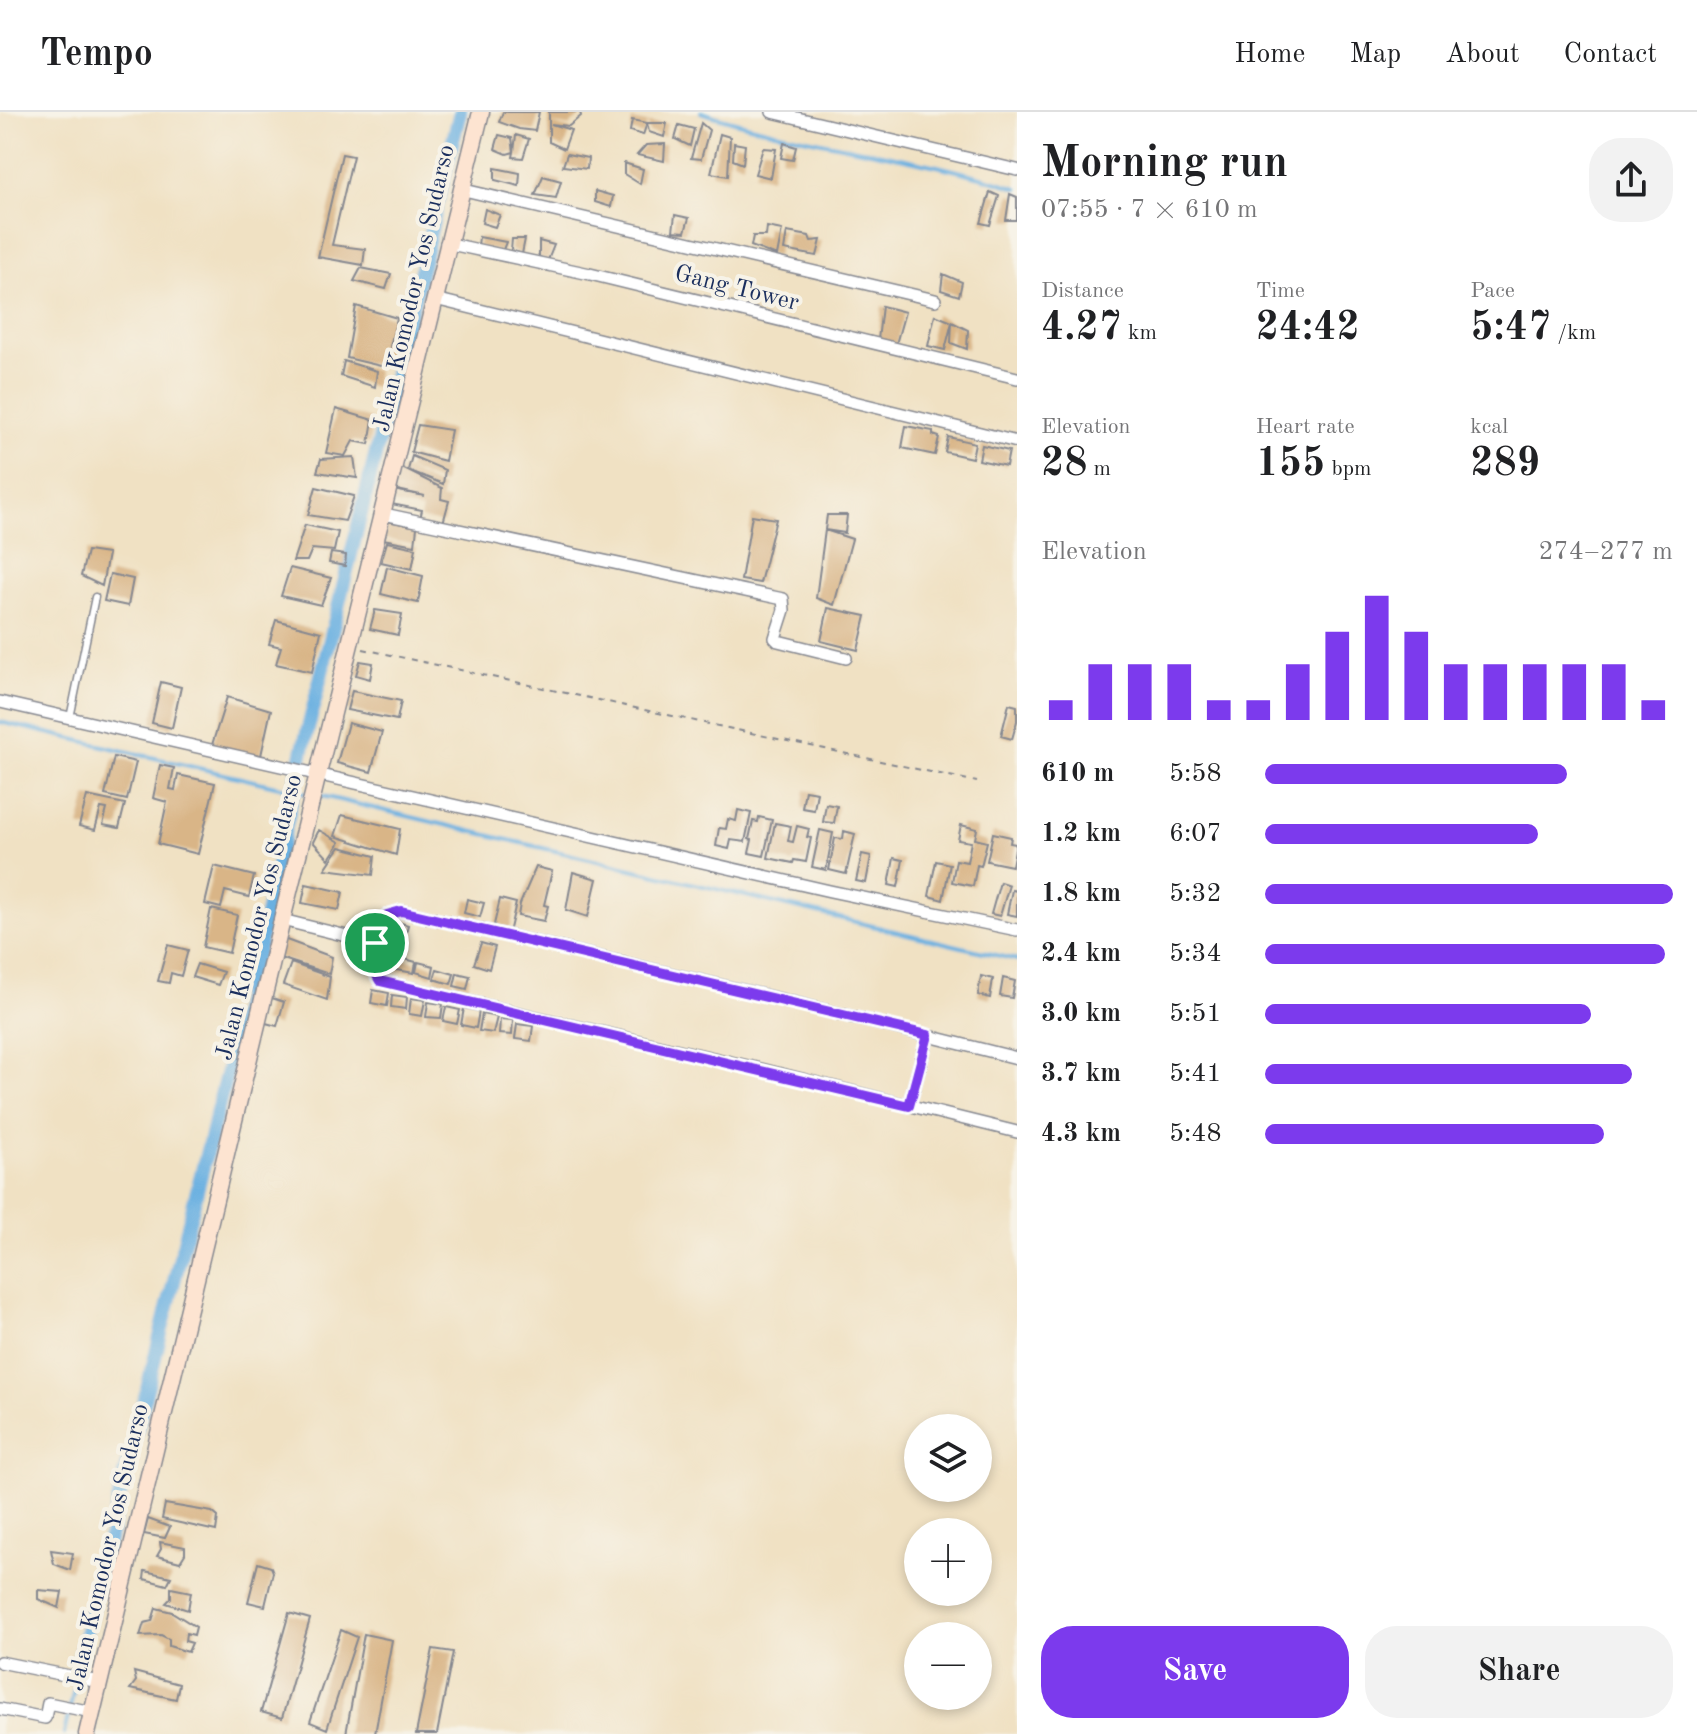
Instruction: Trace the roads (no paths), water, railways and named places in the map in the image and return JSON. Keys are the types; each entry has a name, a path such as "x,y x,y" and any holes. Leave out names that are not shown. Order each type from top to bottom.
{"street":[{"name":"Jalan Komodor Yos Sudarso","path":"87,1734 90,1680 310,810 314,776 384,514 446,243 481,112"},
{"path":"772,112 1017,170"},
{"path":"460,189 935,300"},
{"name":"Gang Tower","path":"446,243 590,274 1017,378"},
{"path":"435,299 1017,442"},
{"path":"384,514 783,599 784,610 775,638 778,641 846,658"},
{"path":"0,702 314,776 1017,930"},
{"path":"1017,1058 401,911 387,915 375,943 375,972 380,981 1017,1132"},
{"path":"282,920 375,943"},
{"path":"909,1106 928,1035"},
{"path":"0,1662 90,1680"},
{"path":"0,1709 45,1718 48,1703 89,1712"}],"lane":[{"path":"70,718 95,597"}],"waterway":[{"path":"77,1666 261,937 303,749 460,112"},
{"path":"701,112 779,133 939,166 1017,188"},
{"path":"0,722 310,794"},
{"path":"318,795 1017,960"},
{"path":"64,1734 74,1689"}]}
